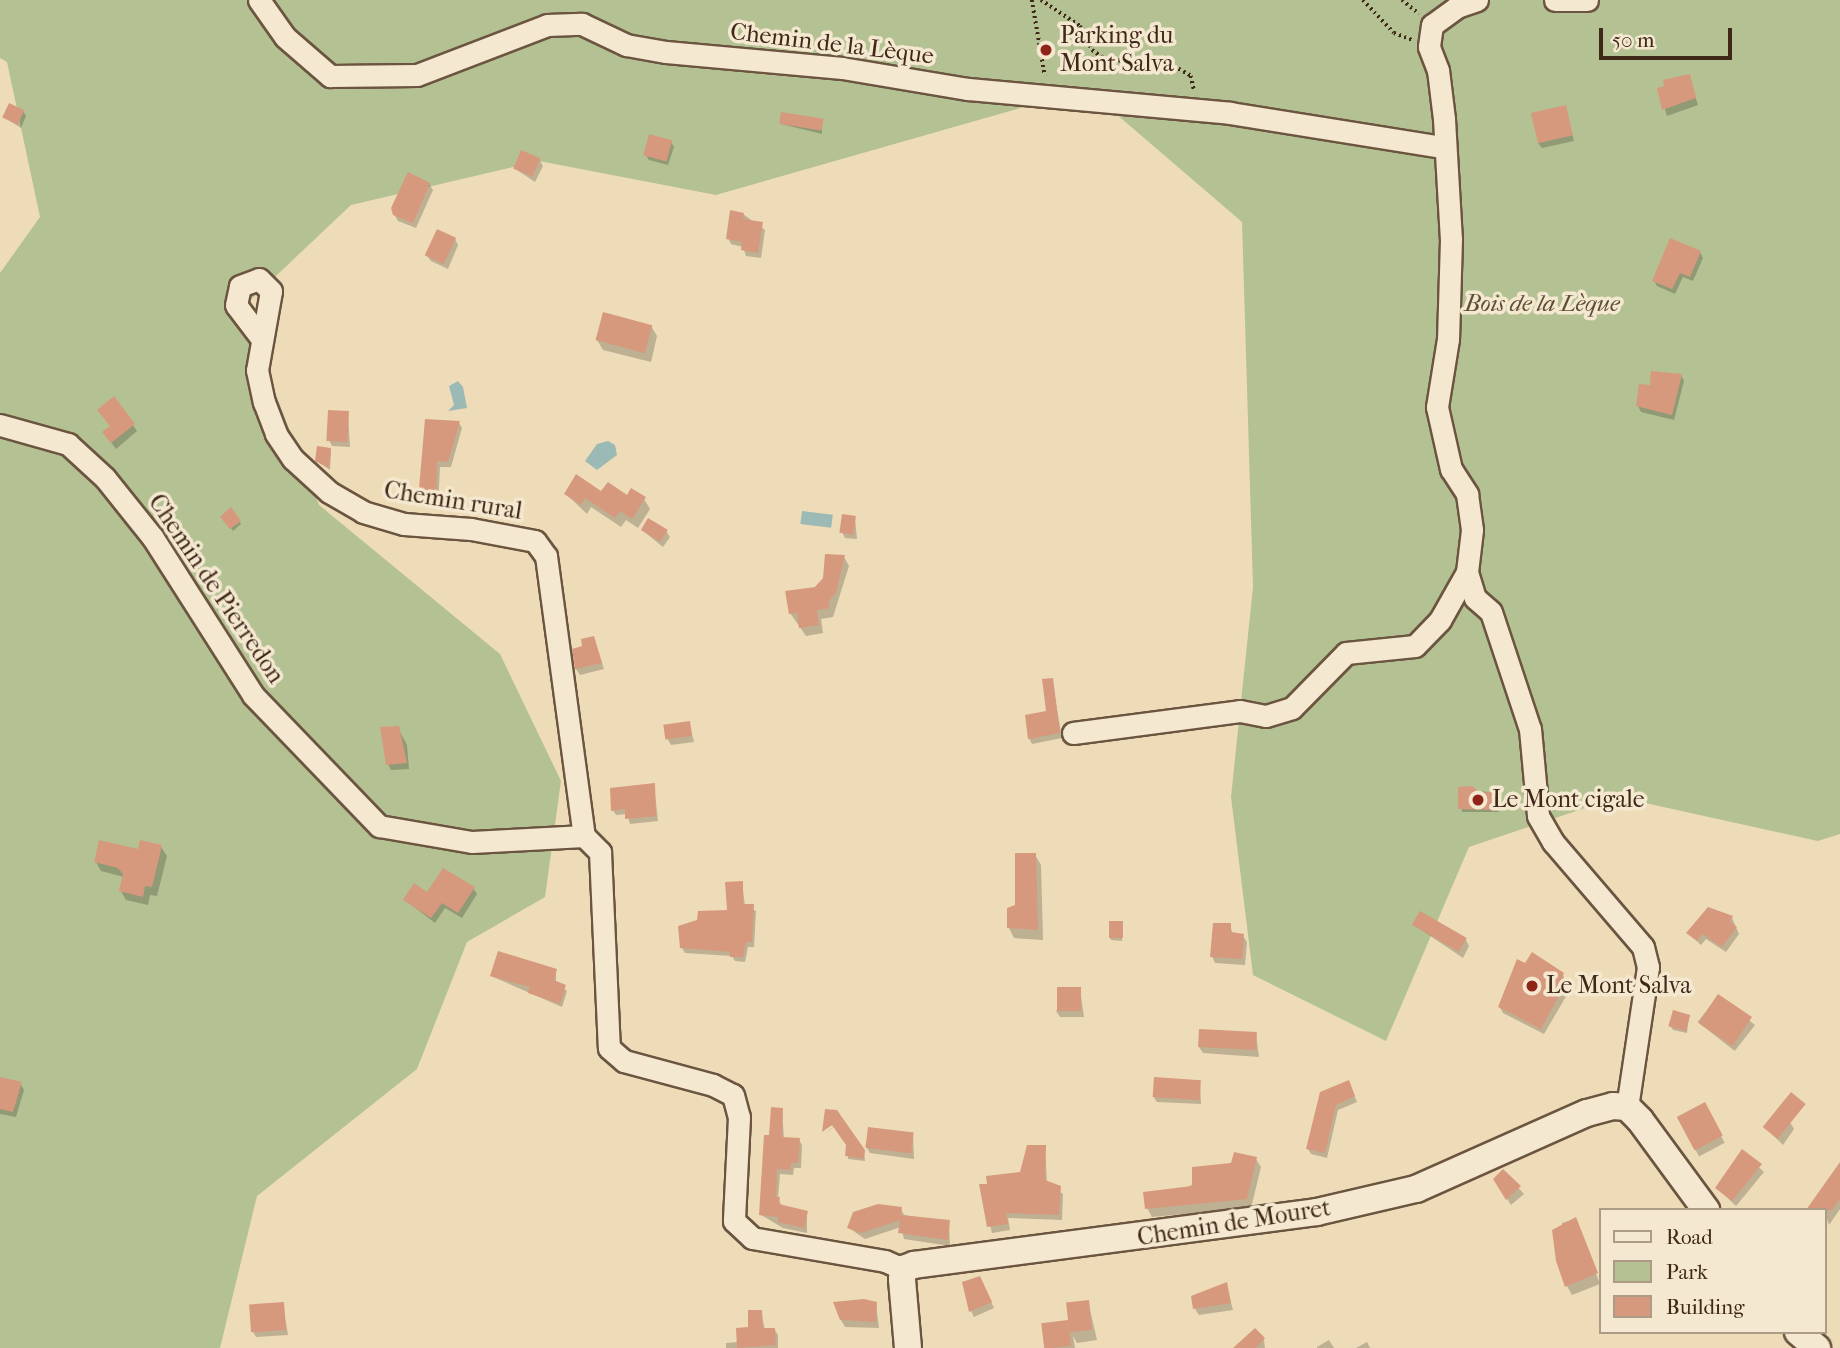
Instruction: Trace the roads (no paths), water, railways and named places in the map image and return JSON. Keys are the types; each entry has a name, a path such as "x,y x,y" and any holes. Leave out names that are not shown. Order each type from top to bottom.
{"street":[{"name":"Chemin de la Lèque","path":"259,0 285,37 330,76 417,75 547,25 582,24 626,45 666,52 842,68 968,89 1195,110 1443,147"},
{"path":"1073,733 1240,711 1266,716 1292,708 1346,653 1415,646 1440,620 1466,572 1472,530 1467,494 1451,469 1437,407 1448,339 1451,239 1438,70 1429,47 1432,25 1457,7 1477,0"},
{"path":"1555,0 1587,0"},
{"name":"Chemin rural","path":"261,338 257,370 276,434 293,459 329,492 363,512 404,524 471,529 535,541 546,556 584,836"},
{"name":"Chemin de Pierredon","path":"0,425 68,444 106,478 153,538 253,695 379,826 472,842 584,836"},
{"path":"1466,572 1475,598 1491,612 1530,729 1538,816 1553,842 1643,947 1648,967 1627,1107 1704,1208"},
{"path":"584,836 600,852 609,1048 624,1061 713,1085 733,1095 739,1117 734,1221 752,1238 885,1261 903,1269 908,1348"},
{"name":"Chemin de Mouret","path":"903,1269 1317,1212 1416,1189 1587,1113 1627,1107"},
{"path":"1800,1334 1817,1348"}],"water":[{"path":"458,381 463,387 467,408 448,411 454,405 449,386"},
{"path":"608,441 615,445 617,455 597,470 585,461 597,444"},
{"path":"802,511 833,515 831,528 800,524"}],"place":[{"name":"Parking du Mont Salva","path":"1046,50"},
{"name":"Le Mont cigale","path":"1478,800"},
{"name":"Le Mont Salva","path":"1532,986"}],"park label":[{"name":"Bois de la Lèque","path":"1542,304"}]}
